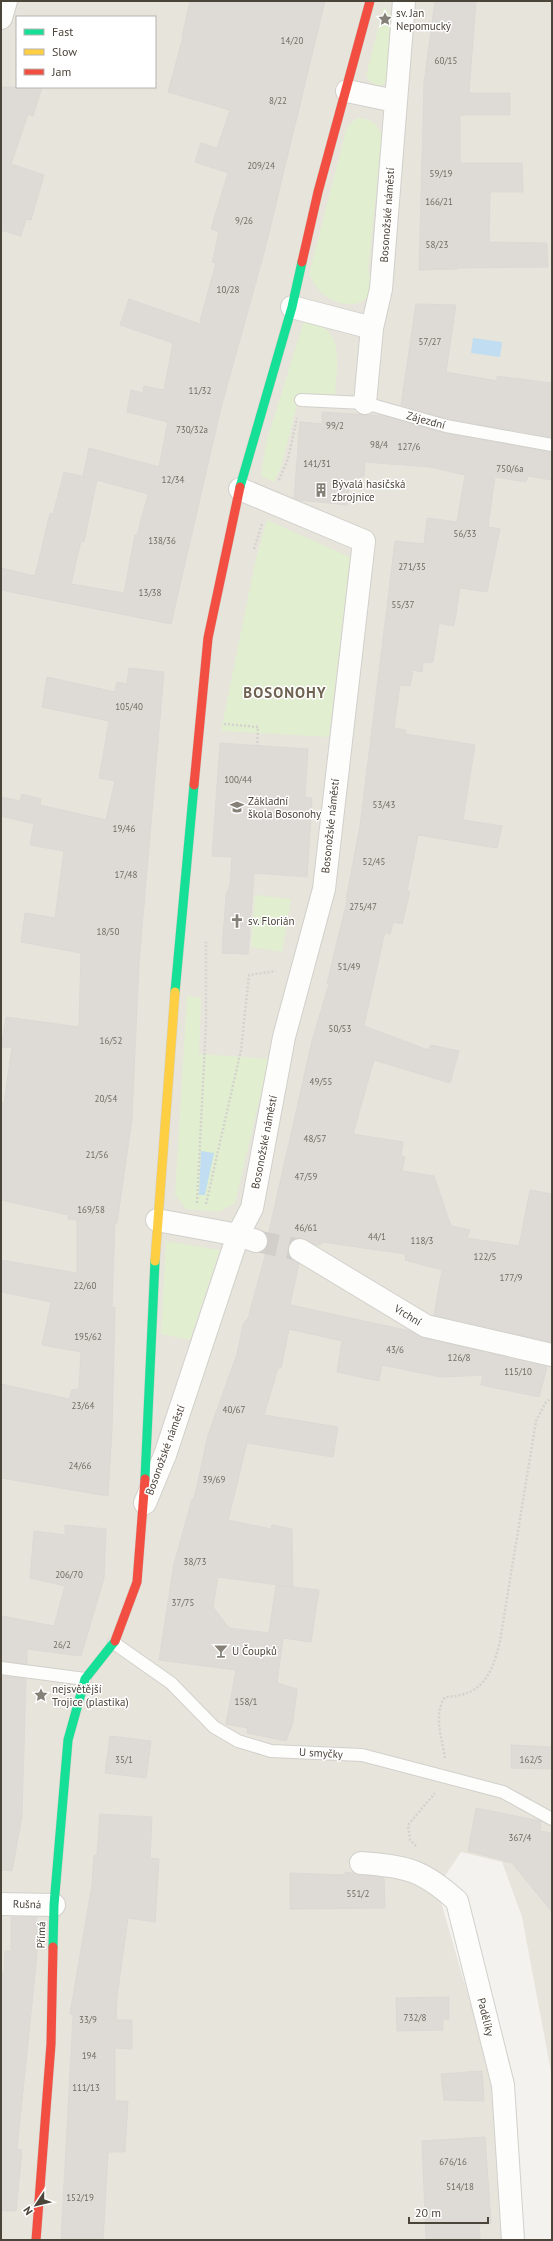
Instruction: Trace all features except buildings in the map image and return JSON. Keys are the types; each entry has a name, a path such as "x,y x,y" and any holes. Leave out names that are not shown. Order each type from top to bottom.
{"street":[{"path":"1,18 6,1"},
{"name":"Bosonožské náměstí","path":"114,1643 137,1582 144,1506 157,1220 199,722 208,638 240,489 292,307 318,192 347,91 370,1"},
{"name":"Bosonožské náměstí","path":"364,403 372,328 381,289 404,1"},
{"path":"347,91 395,101"},
{"path":"292,307 372,328"},
{"name":"Bosonožské náměstí","path":"144,1506 165,1455 246,1238 284,1037 324,889 364,541 240,489"},
{"path":"157,1220 246,1238"},
{"name":"Vrchní","path":"300,1250 426,1326 552,1355"},
{"name":"Přímá","path":"36,2240 51,2044 54,1905 68,1740 85,1680 114,1643"},
{"name":"Padělíky","path":"361,1863 396,1866 416,1872 440,1886 457,1901 503,2085 513,2240"},
{"name":"Rušná","path":"1,1904 54,1905"}],"lane":[{"name":"Zájezdní","path":"301,400 364,403 446,426 552,445"},
{"name":"U smyčky","path":"114,1643 171,1683 214,1727 238,1741 271,1751 362,1755 503,1792 552,1819"},
{"path":"1,1668 85,1680"}],"path":[{"path":"288,459 301,400"},
{"path":"199,722 258,727 257,746"},
{"path":"196,1227 206,1024 206,941"},
{"path":"196,1227 209,1198 241,1050 249,976 278,971"},
{"path":"422,1851 410,1840 408,1825 448,1778 439,1718 439,1706 445,1697 459,1697 486,1681 494,1665 500,1641 536,1421 546,1402 552,1398"}],"shaded area":[{"path":"1,1 552,1 552,2077 522,1917 502,1862 461,1852 437,1888 495,2089 513,2240 1,2240"}],"green space":[{"path":"384,6 395,22 387,83 377,85 372,83 366,76"},
{"path":"357,118 369,120 382,134 368,273 374,277 374,285 370,294 363,301 344,304 331,299 321,292 309,274 347,127"},
{"path":"304,321 317,324 327,330 333,338 337,359 335,395 300,393 282,464 274,482 261,476 266,443"},
{"path":"267,520 350,557 329,737 221,731 256,558"},
{"path":"255,895 291,899 282,952 251,947"},
{"path":"187,996 201,998 199,1054 269,1059 235,1203 219,1212 186,1209 175,1195"},
{"path":"166,1241 220,1250 190,1340 161,1334"}],"water":[{"path":"473,338 502,342 500,357 471,353"},
{"path":"201,1151 214,1153 205,1195 199,1195"}],"tunnel":[{"path":"256,1241 300,1250"}],"traffic: fast":[{"path":"240,487 292,307 302,262"},
{"path":"175,992 194,785"},
{"path":"145,1479 155,1261"},
{"path":"53,1947 54,1905 68,1740 85,1679 115,1641"}],"traffic: slow":[{"path":"155,1261 175,992"}],"traffic: jam":[{"path":"302,262 318,192 370,1"},
{"path":"194,785 208,638 240,487"},
{"path":"115,1641 137,1582 145,1479"},
{"path":"36,2240 51,2044 53,1947"}],"place":[{"name":"sv. Jan Nepomucký","path":"385,19"},
{"name":"Bývalá hasičská zbrojnice","path":"321,490"},
{"name":"Základní škola Bosonohy","path":"237,807"},
{"name":"sv. Florián","path":"237,921"},
{"name":"U Čoupků","path":"221,1651"},
{"name":"nejsvětější Trojice (plastika)","path":"41,1695"}],"district":[{"name":"BOSONOHY","path":"285,693"}]}
